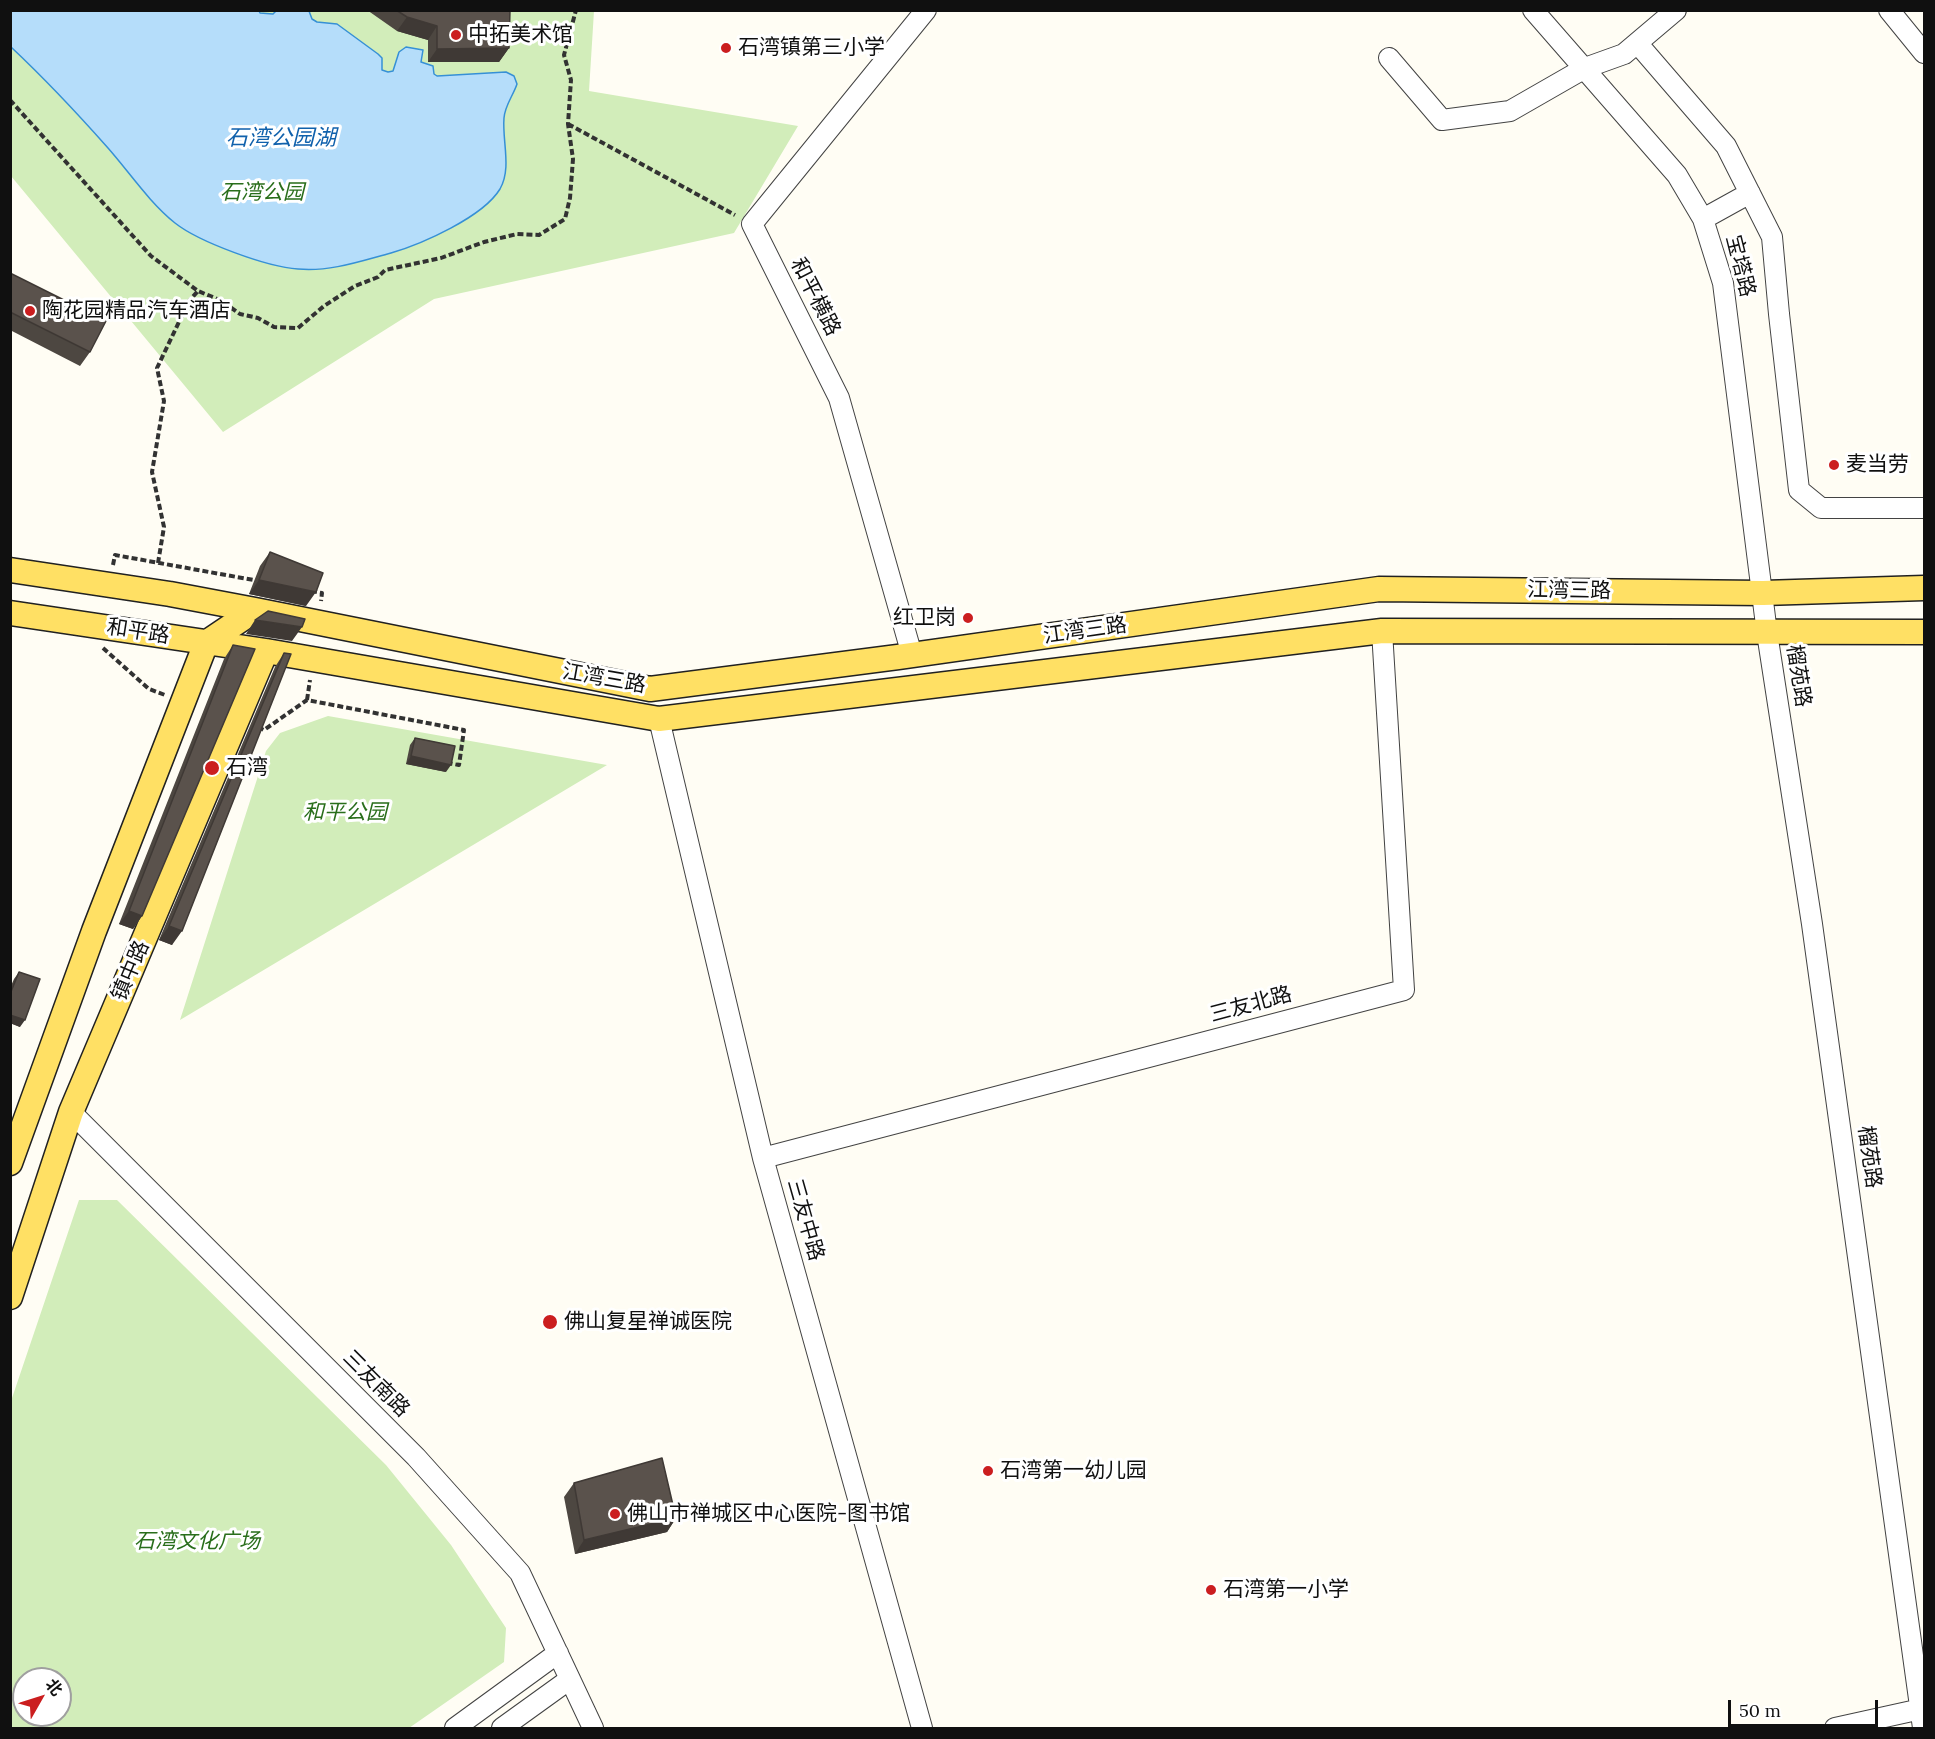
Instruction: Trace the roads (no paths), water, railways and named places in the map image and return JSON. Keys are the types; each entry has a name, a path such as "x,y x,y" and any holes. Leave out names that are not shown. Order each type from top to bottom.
{"main road":[{"name":"和平路","path":"10,570 170,594 255,610"},
{"name":"江湾三路","path":"255,610 650,689 912,655 1379,589 1763,592 1924,588"},
{"path":"10,1163 94,931 206,643 255,610 267,651"},
{"name":"和平路","path":"10,613 267,651"},
{"name":"江湾三路","path":"267,651 659,719 1382,631 1924,632"},
{"name":"镇中路","path":"10,1297 71,1112 267,651"}],"street":[{"name":"和平横路","path":"912,655 839,398 752,224 926,10"},
{"name":"宝塔路","path":"1533,10 1677,175 1703,219 1723,283 1763,592"},
{"path":"1389,57 1442,120 1510,111 1585,68 1624,54 1676,10"},
{"path":"1889,10 1924,53"},
{"path":"1638,44 1726,146 1772,237 1799,490 1821,508 1924,508"},
{"path":"1703,219 1750,193"},
{"name":"榴苑路","path":"1763,592 1767,633 1812,924 1922,1719"},
{"name":"三友北路","path":"763,1158 1404,990 1382,631"},
{"name":"三友中路","path":"659,719 763,1158 922,1728"},
{"name":"三友南路","path":"71,1112 416,1458 520,1573 593,1728"},
{"path":"455,1728 558,1653"},
{"path":"501,1728 570,1679"},
{"path":"1835,1728 1922,1719"}],"water":[{"name":"石湾公园湖","path":"11,11 259,11 273,14 276,11 309,11 312,19 317,22 337,24 378,54 382,58 382,70 388,72 393,71 399,52 406,47 423,50 421,62 433,66 434,74 437,76 506,72 514,76 517,84 504,118 506,163 504,181 500,189 480,210 451,228 391,253 322,269 298,269 269,264 216,245 175,223 148,197 73,109 11,47"}],"place":[{"name":"中拓美术馆","path":"456,35"},
{"name":"石湾镇第三小学","path":"726,48"},
{"name":"陶花园精品汽车酒店","path":"30,311"},
{"name":"麦当劳","path":"1834,465"},
{"name":"红卫岗","path":"968,618"},
{"name":"石湾","path":"212,768"},
{"name":"佛山复星禅诚医院","path":"550,1322"},
{"name":"石湾第一幼儿园","path":"988,1471"},
{"name":"佛山市禅城区中心医院-图书馆","path":"615,1514"},
{"name":"石湾第一小学","path":"1211,1590"}],"park label":[{"name":"石湾公园","path":"262,193"},
{"name":"和平公园","path":"345,813"},
{"name":"石湾文化广场","path":"197,1542"}]}
